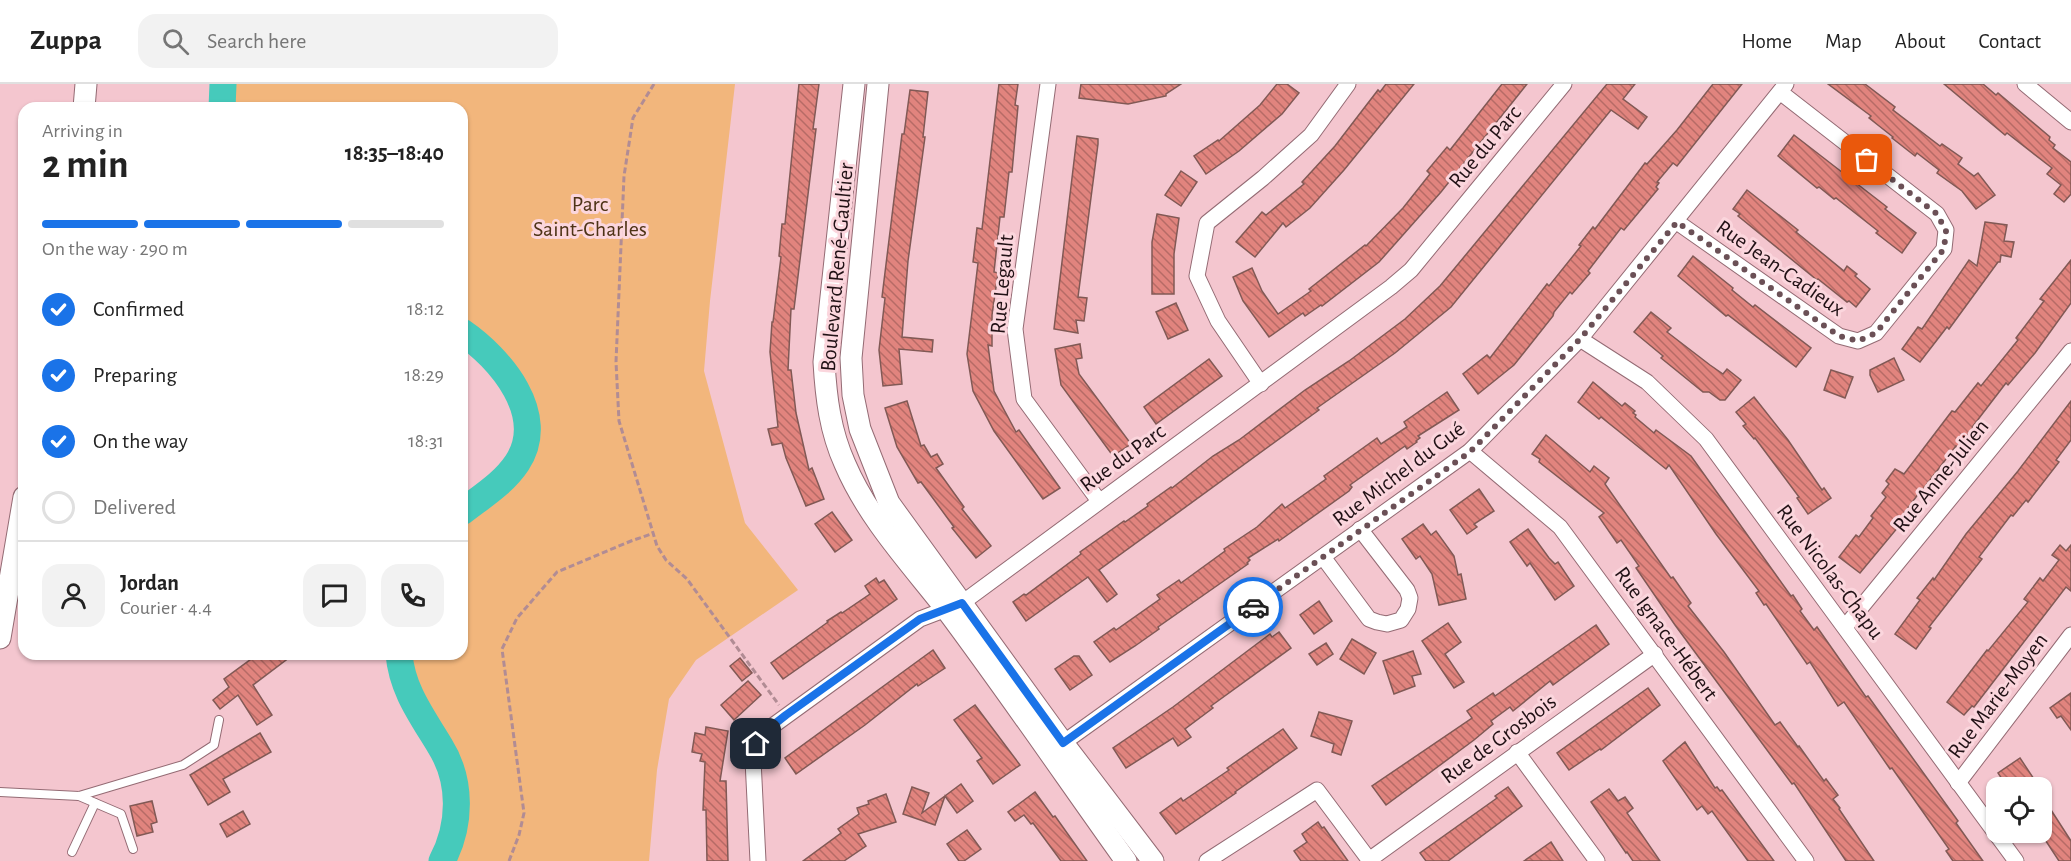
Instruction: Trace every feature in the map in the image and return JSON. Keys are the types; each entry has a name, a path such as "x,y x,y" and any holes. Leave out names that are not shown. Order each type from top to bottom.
{"street":[{"path":"84,102 86,84"},
{"name":"Boulevard René-Gaultier","path":"854,84 824,362 826,399 837,444 860,493 884,531 954,606"},
{"name":"Boulevard René-Gaultier","path":"879,84 850,358 853,395 860,429 889,503 954,606 1056,748 1126,861"},
{"name":"Rue Legault","path":"1048,84 1015,329 1024,399 1099,501"},
{"path":"1261,384 1218,321 1197,276 1207,223 1263,178 1311,135 1348,84"},
{"name":"Rue du Parc","path":"758,861 753,760 756,744 767,730 920,619 954,606 1373,301 1411,270 1564,84"},
{"path":"2025,84 2071,122"},
{"name":"Rue Jean-Cadieux","path":"1677,222 1839,336 1858,341 1876,333 1944,249 1946,231 1937,214 1783,88"},
{"name":"Rue Michel du Gué","path":"1056,748 1470,452 1580,339 1677,222 1783,88"},
{"name":"Rue Nicolas-Chapu","path":"1580,339 1647,382 1706,439 2016,861"},
{"name":"Rue Anne-Julien","path":"1845,627 2071,351"},
{"name":"Rue Ignace-Hébert","path":"1470,452 1560,527 1806,861"},
{"path":"1323,557 1370,619 1387,624 1401,620 1408,609 1410,598 1407,590 1360,529"},
{"path":"0,638 18,532"},
{"name":"Rue Marie-Moyen","path":"1958,783 2071,637"},
{"name":"Rue de Grosbois","path":"1370,860 1654,654"},
{"name":"Boulevard René-Gaultier","path":"1056,748 1153,861"},
{"path":"1517,752 1597,861"},
{"path":"1207,861 1317,790 1370,860"}],"lane":[{"path":"0,792 79,796 183,765 214,745 219,720"},
{"path":"79,796 121,814 133,849"},
{"path":"72,852 95,803"}],"path":[{"path":"654,84 633,118 624,176 616,362 618,421 657,546 666,560 687,579 786,715"},
{"path":"508,861 519,835 524,813 502,649 517,618 557,572 654,533"}],"green space":[{"name":"Parc Saint-Charles","path":"232,84 735,84 704,371 745,523 798,590 696,660 669,699 657,770 649,861 452,861 464,826 466,798 462,769 454,747 414,687 409,660 468,660 468,519 519,479 532,461 537,441 537,422 526,388 504,360 468,329 468,102 234,102"}],"building":[{"path":"799,84 819,84 813,129 816,129 794,309 791,309 788,370 791,370 796,413 809,470 812,468 824,499 806,506 782,443 772,445 768,429 778,427 770,352 781,257 779,256 782,224 785,224"},
{"path":"999,84 1018,84 1015,105 1018,106 1012,172 1009,172 1004,217 1000,217 994,272 998,273 992,315 992,346 988,345 994,391 1016,432 1019,430 1060,488 1043,499 994,431 973,391 967,354 978,263 973,262 977,228 982,229"},
{"path":"1081,84 1181,84 1166,96 1128,104 1079,98"},
{"path":"1277,84 1287,84 1299,93 1282,114 1239,151 1206,174 1194,156 1219,141 1260,105"},
{"path":"1386,84 1414,84 1310,208 1286,227 1283,223 1255,257 1236,242 1262,212 1266,215 1304,184 1302,182 1335,146 1378,90 1380,92"},
{"path":"1502,84 1527,84 1441,192 1379,262 1322,306 1305,316 1303,313 1269,337 1243,301 1233,277 1252,268 1262,291 1278,314 1311,291 1309,289 1366,246 1403,208 1430,174 1427,171 1447,147 1450,150"},
{"path":"1607,84 1635,84 1623,99 1647,117 1638,129 1611,110 1451,307 1395,353 1317,408 1319,410 1099,570 1117,594 1107,602 1088,577 1026,621 1013,602 1024,594 1026,595 1081,554 1080,552 1148,506 1147,504 1405,319 1440,286"},
{"path":"1713,84 1742,84 1677,166 1673,163 1657,182 1659,183 1656,187 1658,189 1624,230 1621,228 1588,271 1590,273 1572,294 1570,292 1514,365 1478,394 1463,374 1487,355 1490,358 1547,284 1549,286 1581,246 1579,245 1593,227 1595,229 1645,163 1647,164 1677,130"},
{"path":"1828,84 1865,84 1895,107 1893,110 1940,146 1942,144 1962,158 1958,164 1974,176 1978,173 1995,195 1976,209 1962,191 1937,173 1939,170 1917,153 1915,156 1869,118 1871,116"},
{"path":"1944,84 1983,84 1996,95 1998,93 2050,137 2049,140 2055,145 2053,148 2071,162 2071,194 2064,202 2054,194 2061,185 2047,174 2052,168 2007,133 2005,135"},
{"path":"910,90 928,92 923,137 925,137 908,261 902,337 933,340 932,352 899,349 902,384 883,386 879,350 885,298 882,297 902,134 904,134"},
{"path":"1794,135 1887,207 1885,209 1916,233 1902,253 1836,198 1834,199 1819,187 1817,188 1778,156"},
{"path":"1077,136 1098,139 1078,297 1087,298 1084,321 1076,320 1078,333 1054,329"},
{"path":"1181,171 1197,182 1181,206 1165,195"},
{"path":"1747,190 1798,230 1796,232 1844,271 1847,266 1857,274 1855,276 1870,289 1856,307 1817,280 1738,216 1740,214 1733,209"},
{"path":"1157,214 1179,218 1174,254 1174,294 1152,294 1152,242"},
{"path":"1985,222 2007,225 2004,241 2014,242 2011,257 2001,255 2000,262 1949,329 1947,327 1920,362 1902,349 1918,327 1922,329 1969,260 1977,266"},
{"path":"1693,256 1753,307 1755,305 1811,348 1796,367 1728,315 1726,316 1678,276"},
{"path":"2071,260 2071,303 2035,353 2008,385 2006,383 1958,448 1956,446 1919,493 1896,524 1899,526 1860,573 1839,557 1856,535 1859,537 1873,518 1871,516 1886,497 1882,493 1889,484 1886,481 1895,469 1904,474 1952,411 1955,412 1978,383 1981,386 2018,340 2016,338 2044,301 2040,299"},
{"path":"1176,303 1188,330 1168,339 1156,312"},
{"path":"1651,312 1671,328 1667,332 1710,365 1723,374 1727,369 1741,380 1725,400 1720,400 1709,392 1703,392 1661,358 1663,356 1634,332"},
{"path":"1080,344 1082,358 1076,359 1079,374 1131,444 1113,456 1061,385 1055,349"},
{"path":"1894,358 1904,380 1878,392 1870,370"},
{"path":"1209,359 1222,376 1156,424 1144,407"},
{"path":"1831,370 1853,377 1845,398 1824,390"},
{"path":"1593,382 1622,406 1625,403 1635,411 1633,413 1635,417 1654,433 1656,430 1691,456 1791,596 1793,595 1802,609 1800,611 1814,630 1817,627 1866,697 1868,696 1958,821 1956,823 1983,861 1953,861 1946,851 1949,849 1892,768 1890,769 1844,702 1838,706 1810,662 1807,664 1756,593 1759,591 1716,534 1669,465 1666,469 1601,417 1599,419 1578,402"},
{"path":"1447,392 1459,410 1418,436 1420,438 1417,442 1407,449 1405,446 1350,485 1352,487 1349,491 1279,541 1278,539 1248,558 1250,560 1248,564 1158,627 1159,629 1135,646 1110,662 1094,642 1114,628 1116,630 1160,599 1157,595 1179,580 1181,583 1225,551 1224,549 1257,527 1282,504 1285,508 1326,479 1324,476 1377,438 1381,444 1407,427 1404,422"},
{"path":"1754,397 1788,440 1822,490 1824,488 1831,498 1808,514 1797,498 1799,497 1755,438 1743,426 1746,424 1736,412"},
{"path":"907,401 921,446 924,445 931,457 937,454 943,464 936,468 964,507 962,509 991,546 976,558 952,528 954,527 921,482 918,483 897,447 885,408"},
{"path":"2071,401 2071,440 2056,460 2059,462 2028,502 2026,500 2013,516 2011,515 1979,557 1982,559 1929,627 1931,628 1916,649 1895,634 1920,600 1917,598 1933,578 1934,580 1966,534"},
{"path":"1546,435 1590,472 1594,466 1609,478 1605,484 1691,603 1688,606 1724,652 1775,725 1780,722 1824,781 1826,779 1838,795 1833,799 1874,861 1846,861 1794,783 1792,784 1675,625 1636,568 1639,566 1621,540 1617,543 1599,517 1604,513 1532,454"},
{"path":"1479,489 1494,511 1474,524 1477,527 1467,534 1450,510"},
{"path":"832,512 852,540 835,552 815,524"},
{"path":"1423,524 1431,535 1436,531 1454,556 1458,575 1461,574 1466,599 1439,605 1432,574 1420,556 1416,559 1402,539"},
{"path":"1528,529 1549,558 1555,564 1558,562 1574,586 1555,600 1530,563 1527,566 1510,542"},
{"path":"2060,545 2066,551 2071,545 2071,591 2066,587 1974,707 1972,706 1964,715 1947,702 2028,602 2024,599 2040,578 2043,581 2059,560 2052,555"},
{"path":"876,578 879,583 884,580 897,599 783,679 771,663 827,621 870,594 865,586"},
{"path":"1319,601 1332,621 1314,634 1300,615"},
{"path":"1448,623 1461,642 1445,654 1464,682 1454,688 1422,641"},
{"path":"1596,625 1609,644 1553,685 1550,681 1513,711 1510,707 1491,721 1493,724 1474,740 1386,805 1372,786 1472,718 1467,711 1493,693 1495,696"},
{"path":"1279,632 1291,648 1211,706 1213,708 1185,729 1191,737 1178,746 1173,738 1126,768 1113,748 1173,707 1270,634 1272,637"},
{"path":"1352,639 1376,653 1364,674 1340,659"},
{"path":"1326,643 1333,654 1317,665 1309,654"},
{"path":"933,650 945,668 918,686 917,684 865,725 796,774 785,758"},
{"path":"1413,651 1421,674 1412,676 1415,686 1394,694 1383,661"},
{"path":"1074,656 1079,656 1092,675 1070,690 1055,669"},
{"path":"740,658 752,673 742,681 730,666"},
{"path":"250,660 286,660 253,685 272,715 257,725 238,695 220,709 213,700 229,687 224,679"},
{"path":"748,681 761,695 734,720 721,705"},
{"path":"1648,688 1660,705 1601,750 1569,770 1557,753"},
{"path":"2071,693 2071,730 2061,716 2057,718 2050,708"},
{"path":"975,705 1020,765 993,784 977,761 982,758 954,720"},
{"path":"1319,712 1352,721 1341,755 1332,752 1334,744 1311,736"},
{"path":"706,727 728,731 720,781 726,781 728,861 707,861 706,810 703,810 705,762 700,761 702,754 692,752 695,733 705,735"},
{"path":"1283,729 1297,748 1176,834 1160,813 1181,798 1183,801 1229,770 1227,768"},
{"path":"260,733 271,752 223,779 230,792 208,805 190,775"},
{"path":"1685,742 1715,788 1722,790 1774,861 1748,861 1712,811 1708,814 1702,806 1697,810 1663,761"},
{"path":"2020,758 2033,777 2001,777 1998,773"},
{"path":"961,784 973,801 957,813 945,796 935,825 903,814 912,787 929,793 922,813"},
{"path":"1508,787 1522,806 1448,861 1426,861 1420,853 1497,798 1495,796"},
{"path":"1609,789 1618,801 1625,797 1633,808 1627,813 1660,861 1633,861 1626,853 1591,802"},
{"path":"1035,792 1087,861 1061,861 1033,823 1031,824 1024,815 1015,821 1008,812"},
{"path":"886,794 896,822 858,834 866,846 844,861 803,861 841,833 838,829 859,814 857,808"},
{"path":"152,801 157,822 151,824 153,832 137,836 130,806"},
{"path":"243,811 250,824 227,837 220,824"},
{"path":"2052,812 2071,841 2071,861 2059,861 2047,843 2052,843"},
{"path":"1318,822 1348,861 1301,861 1294,851 1307,842 1302,834"},
{"path":"967,830 981,849 964,861 959,861 947,844"},
{"path":"1551,842 1563,861 1524,861"}],"waterway":[{"path":"222,102 223,84"},
{"path":"468,336 505,372 524,407 527,426 525,445 517,463 491,490 468,507"},
{"path":"400,660 409,691 447,760 455,788 456,818 442,861"}],"way so far":[{"path":"1253,607 1470,452 1580,339 1677,222 1839,336 1858,341 1876,333 1944,249 1946,231 1937,214 1867,160"}],"route":[{"path":"756,744 767,730 786,715 920,619 962,603 1063,743 1253,607"}]}
